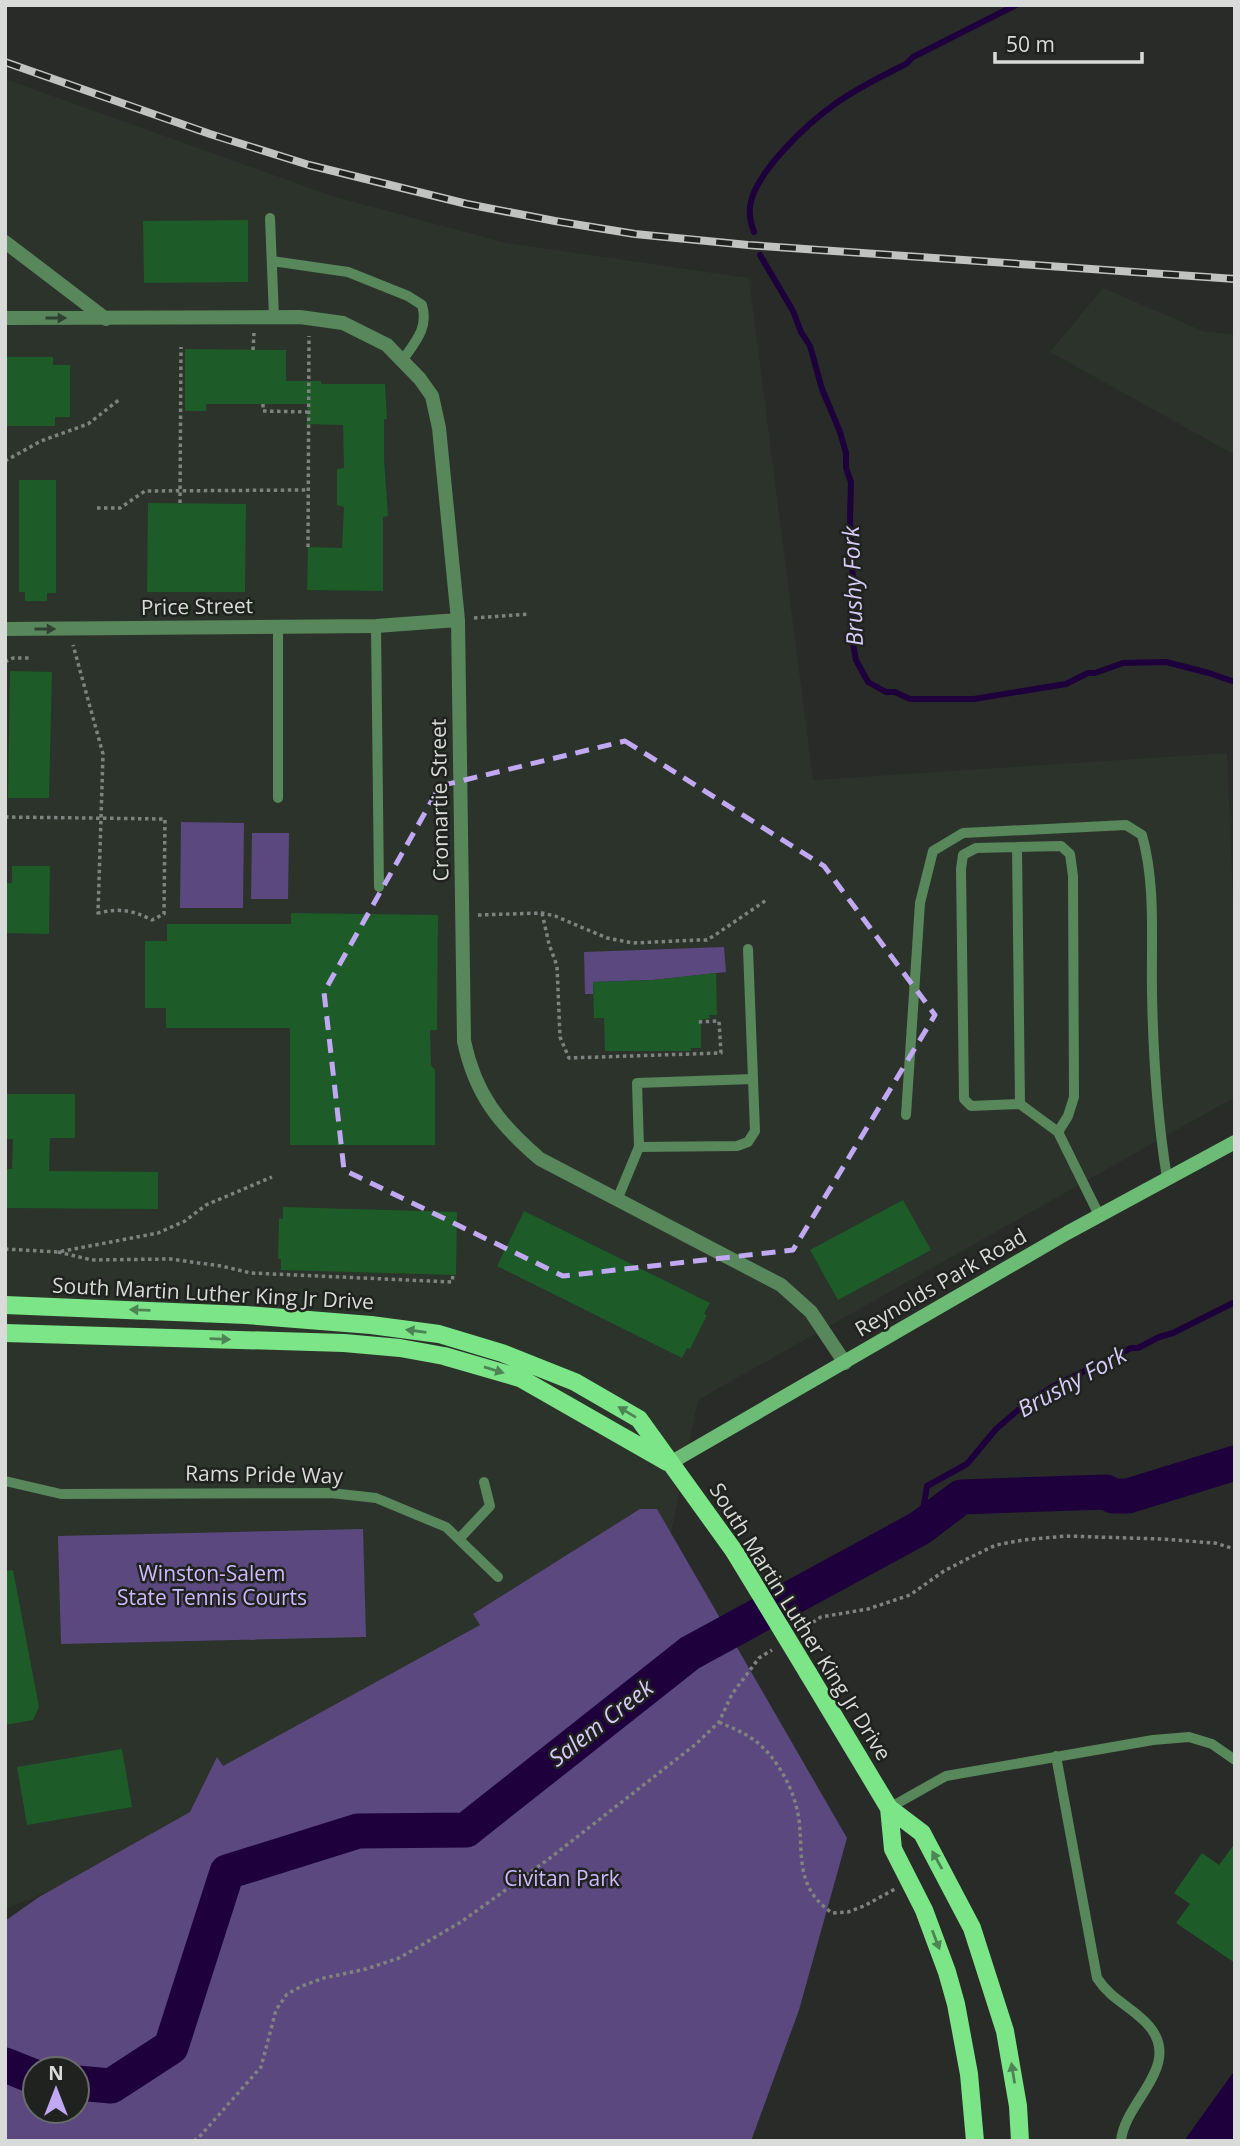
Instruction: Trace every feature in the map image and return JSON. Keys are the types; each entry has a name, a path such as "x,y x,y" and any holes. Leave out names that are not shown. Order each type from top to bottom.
{"main road":[{"name":"Reynolds Park Road","path":"670,1463 1100,1215 1235,1142"},
{"name":"South Martin Luther King Jr Drive","path":"5,1305 246,1315 371,1325 439,1334 502,1353 575,1382 639,1419 734,1551 889,1808 922,1833 972,1928 1005,2031 1016,2094 1020,2141"},
{"name":"South Martin Luther King Jr Drive","path":"5,1333 344,1343 400,1348 444,1356 520,1378 670,1463"},
{"name":"South Martin Luther King Jr Drive","path":"889,1808 893,1849 936,1941 956,2004 970,2074 975,2141"}],"street":[{"path":"5,242 106,318"},
{"name":"Cromartie Street","path":"5,318 300,317 343,323 387,345 420,379 432,396 439,428 458,620 464,1041 469,1066 493,1112 512,1136 540,1159 781,1285 811,1312 845,1363"},
{"name":"Price Street","path":"5,629 383,626 458,620"}],"lane":[{"path":"270,218 274,317"},
{"path":"272,261 348,272 422,304 426,317 422,332 402,361"},
{"path":"379,887 383,626"},
{"path":"278,627 278,798"},
{"path":"906,1115 920,904 933,852 963,833 1126,825 1142,835 1150,863 1152,1018 1157,1107 1167,1178"},
{"path":"1058,1132 1068,1116 1074,1097 1073,876 1070,854 1062,846 976,848 963,855 961,869 964,1099 971,1106 1020,1104 1058,1132 1100,1215"},
{"path":"1017,847 1020,1104"},
{"path":"639,1147 737,1146 748,1142 755,1131 748,949"},
{"path":"617,1200 639,1147 637,1083 753,1079"},
{"name":"Rams Pride Way","path":"5,1481 61,1494 331,1493 376,1498 446,1527 498,1577"},
{"path":"459,1539 491,1506 484,1482"},
{"path":"889,1808 946,1776 1153,1740 1189,1737 1212,1744 1235,1760"},
{"path":"1056,1756 1097,1978 1107,1993 1149,2025 1156,2038 1159,2053 1152,2082 1130,2113 1121,2141"}],"path":[{"path":"253,350 254,330"},
{"path":"308,547 309,330"},
{"path":"180,503 181,348"},
{"path":"5,461 41,441 88,424 120,399"},
{"path":"263,404 263,411 307,412"},
{"path":"97,508 120,508 145,491 307,490"},
{"path":"458,620 529,614"},
{"path":"5,817 102,818 165,819 164,914 152,920 124,909 98,913 102,818 103,754 72,645 68,641"},
{"path":"5,662 32,659"},
{"path":"472,915 542,913 607,938 634,943 707,940 768,899"},
{"path":"542,913 557,966 560,1037 569,1058 721,1053 719,1021 696,1022"},
{"path":"58,1252 158,1233 184,1221 212,1202 272,1177"},
{"path":"5,1249 58,1252 92,1260 170,1259 251,1273 453,1282 453,1275"},
{"path":"800,1631 821,1617 868,1609 910,1595 944,1571 996,1545 1066,1536 1215,1543 1235,1549"},
{"path":"194,2141 261,2067 276,2010 287,1994 324,1978 366,1969 399,1958 461,1922 666,1769 719,1722 732,1694 759,1658 780,1645"},
{"path":"719,1722 750,1737 775,1760 797,1807 804,1874 819,1905 832,1913 848,1912 910,1881"}],"highlighted area":[{"path":"625,741 824,866 935,1015 793,1250 563,1276 344,1170 324,992 440,786"}],"shaded area":[{"path":"5,79 332,196 506,243 749,278 813,780 1227,753 1235,948 1235,1097 698,1400 668,1547 121,1862 5,1909"},
{"path":"1103,288 1203,331 1235,335 1235,455 1050,352"},
{"path":"1235,2070 1235,2141 1184,2141"}],"green space":[{"path":"181,822 244,823 243,908 180,908"},
{"path":"252,833 289,833 288,899 251,899"},
{"path":"724,947 726,972 653,980 593,982 593,994 585,994 584,952"},
{"name":"Civitan Park","path":"640,1509 657,1509 847,1838 799,2010 751,2141 5,2141 5,1921 39,1897 190,1812 217,1757 223,1766 480,1625 473,1614"},
{"name":"Winston-Salem State Tennis Courts","path":"363,1529 366,1637 61,1644 58,1536"}],"building":[{"path":"248,220 248,282 144,283 143,221"},
{"path":"185,349 286,350 286,381 385,384 387,419 384,419 384,459 388,516 383,517 383,591 307,590 308,547 342,548 344,507 337,505 337,469 344,468 343,425 307,424 308,404 206,404 206,411 185,411"},
{"path":"5,357 53,357 53,365 70,365 70,417 55,417 55,426 5,426"},
{"path":"19,480 56,480 56,593 47,593 47,601 25,601 25,592 19,592"},
{"path":"148,503 246,504 245,592 147,592"},
{"path":"10,671 52,672 49,798 8,798"},
{"path":"12,866 50,866 49,934 5,933 5,883 12,883"},
{"path":"291,913 438,915 437,1030 430,1030 431,1065 435,1070 435,1145 290,1145 290,1028 166,1028 166,1008 145,1008 145,941 167,941 167,924 291,924"},
{"path":"716,973 717,1015 709,1015 710,1018 701,1020 701,1048 691,1048 691,1051 605,1051 604,1018 594,1018 593,982 653,980"},
{"path":"5,1094 75,1094 75,1138 50,1138 49,1171 158,1172 158,1209 5,1208 5,1169 12,1169 13,1139 5,1139"},
{"path":"903,1200 931,1250 838,1300 810,1250"},
{"path":"283,1207 457,1212 456,1275 281,1270 281,1259 278,1259 279,1218 283,1219"},
{"path":"524,1211 710,1303 690,1349 687,1348 682,1358 497,1266"},
{"path":"13,1570 39,1707 33,1720 5,1725 5,1571"},
{"path":"122,1749 132,1807 27,1825 17,1767"},
{"path":"1235,1843 1235,1963 1176,1923 1190,1904 1174,1893 1202,1853 1219,1865"}],"waterway":[{"name":"Brushy Fork","path":"754,232 750,219 754,193 784,149 811,123 843,98 906,64 913,57 1016,5"},
{"name":"Brushy Fork","path":"760,255 810,346 822,389 846,453 846,468 851,482 852,639 856,660 868,682 886,692 895,692 910,699 974,699 1066,684 1088,673 1123,663 1166,662 1235,682"},
{"name":"Brushy Fork","path":"920,1528 927,1486 967,1464 996,1429 1024,1405 1052,1387 1131,1348 1138,1348 1173,1333 1235,1302"},
{"name":"Salem Creek","path":"91,2084 111,2086 171,2047 227,1872 358,1831 466,1830 690,1653 920,1528 961,1497 1106,1492 1113,1496 1128,1496 1235,1463"},
{"name":"Salem Creek","path":"5,2065 21,2071"}],"railway":[{"path":"5,62 210,134 309,165 467,204 555,221 635,234 748,245 1235,279"}]}
